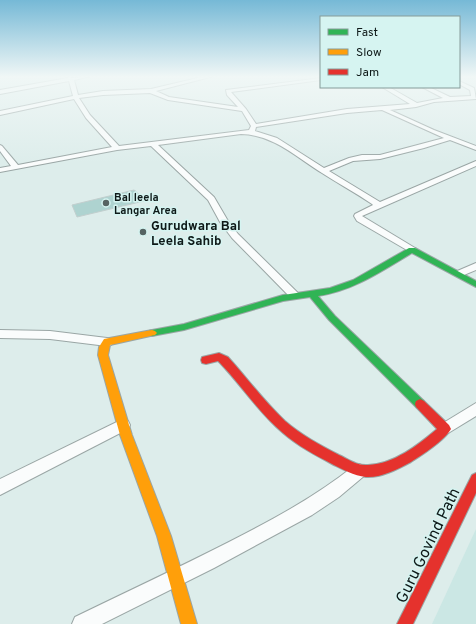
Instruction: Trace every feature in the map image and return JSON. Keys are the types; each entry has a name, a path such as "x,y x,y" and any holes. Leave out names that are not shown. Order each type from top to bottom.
{"street":[{"path":"0,114 40,105"},
{"path":"80,105 118,148"},
{"path":"218,105 244,110"},
{"path":"239,105 244,110 253,128 277,141 367,197 378,206"},
{"path":"0,170 118,148 253,128 347,111 415,105"},
{"path":"384,109 404,119 476,148"},
{"path":"323,171 358,158 380,157 422,147 450,138"},
{"path":"153,144 211,199 224,222 235,236 295,296"},
{"path":"0,147 16,167"},
{"path":"476,163 424,187 365,211 358,216 360,219 412,250 476,284"},
{"path":"0,334 50,335 107,342 184,327 266,302 331,291 356,282 412,250"},
{"path":"459,274 476,266"},
{"path":"312,294 332,318 445,429"},
{"path":"107,342 103,355 123,425 164,536 189,624"},
{"path":"206,360 219,357 224,360 276,418 295,435 313,448 360,471 369,472 393,464 430,443 445,429 476,409"},
{"path":"0,487 123,425"},
{"path":"82,624 176,578 282,523 328,496 360,471"},
{"name":"Guru Govind Path","path":"404,624 476,479"}],"shaded area":[{"path":"476,529 476,624 432,624"}],"building":[{"name":"Bal leela Langar Area","path":"134,190 144,201 77,217 72,205"}],"traffic: fast":[{"path":"152,333 184,327 283,298 331,291 356,282 412,250 476,284"},
{"path":"312,294 332,318 420,404"}],"traffic: slow":[{"path":"152,333 107,342 104,347 103,355 126,435 164,536 189,624"}],"traffic: jam":[{"path":"206,360 219,357 224,360 273,417 287,429 315,448 348,466 360,470 369,471 390,466 419,450 445,429 420,404"},
{"path":"405,624 476,479"}],"place":[{"name":"Bal leela Langar Area","path":"106,203"},
{"name":"Gurudwara Bal Leela Sahib","path":"143,232"}]}
